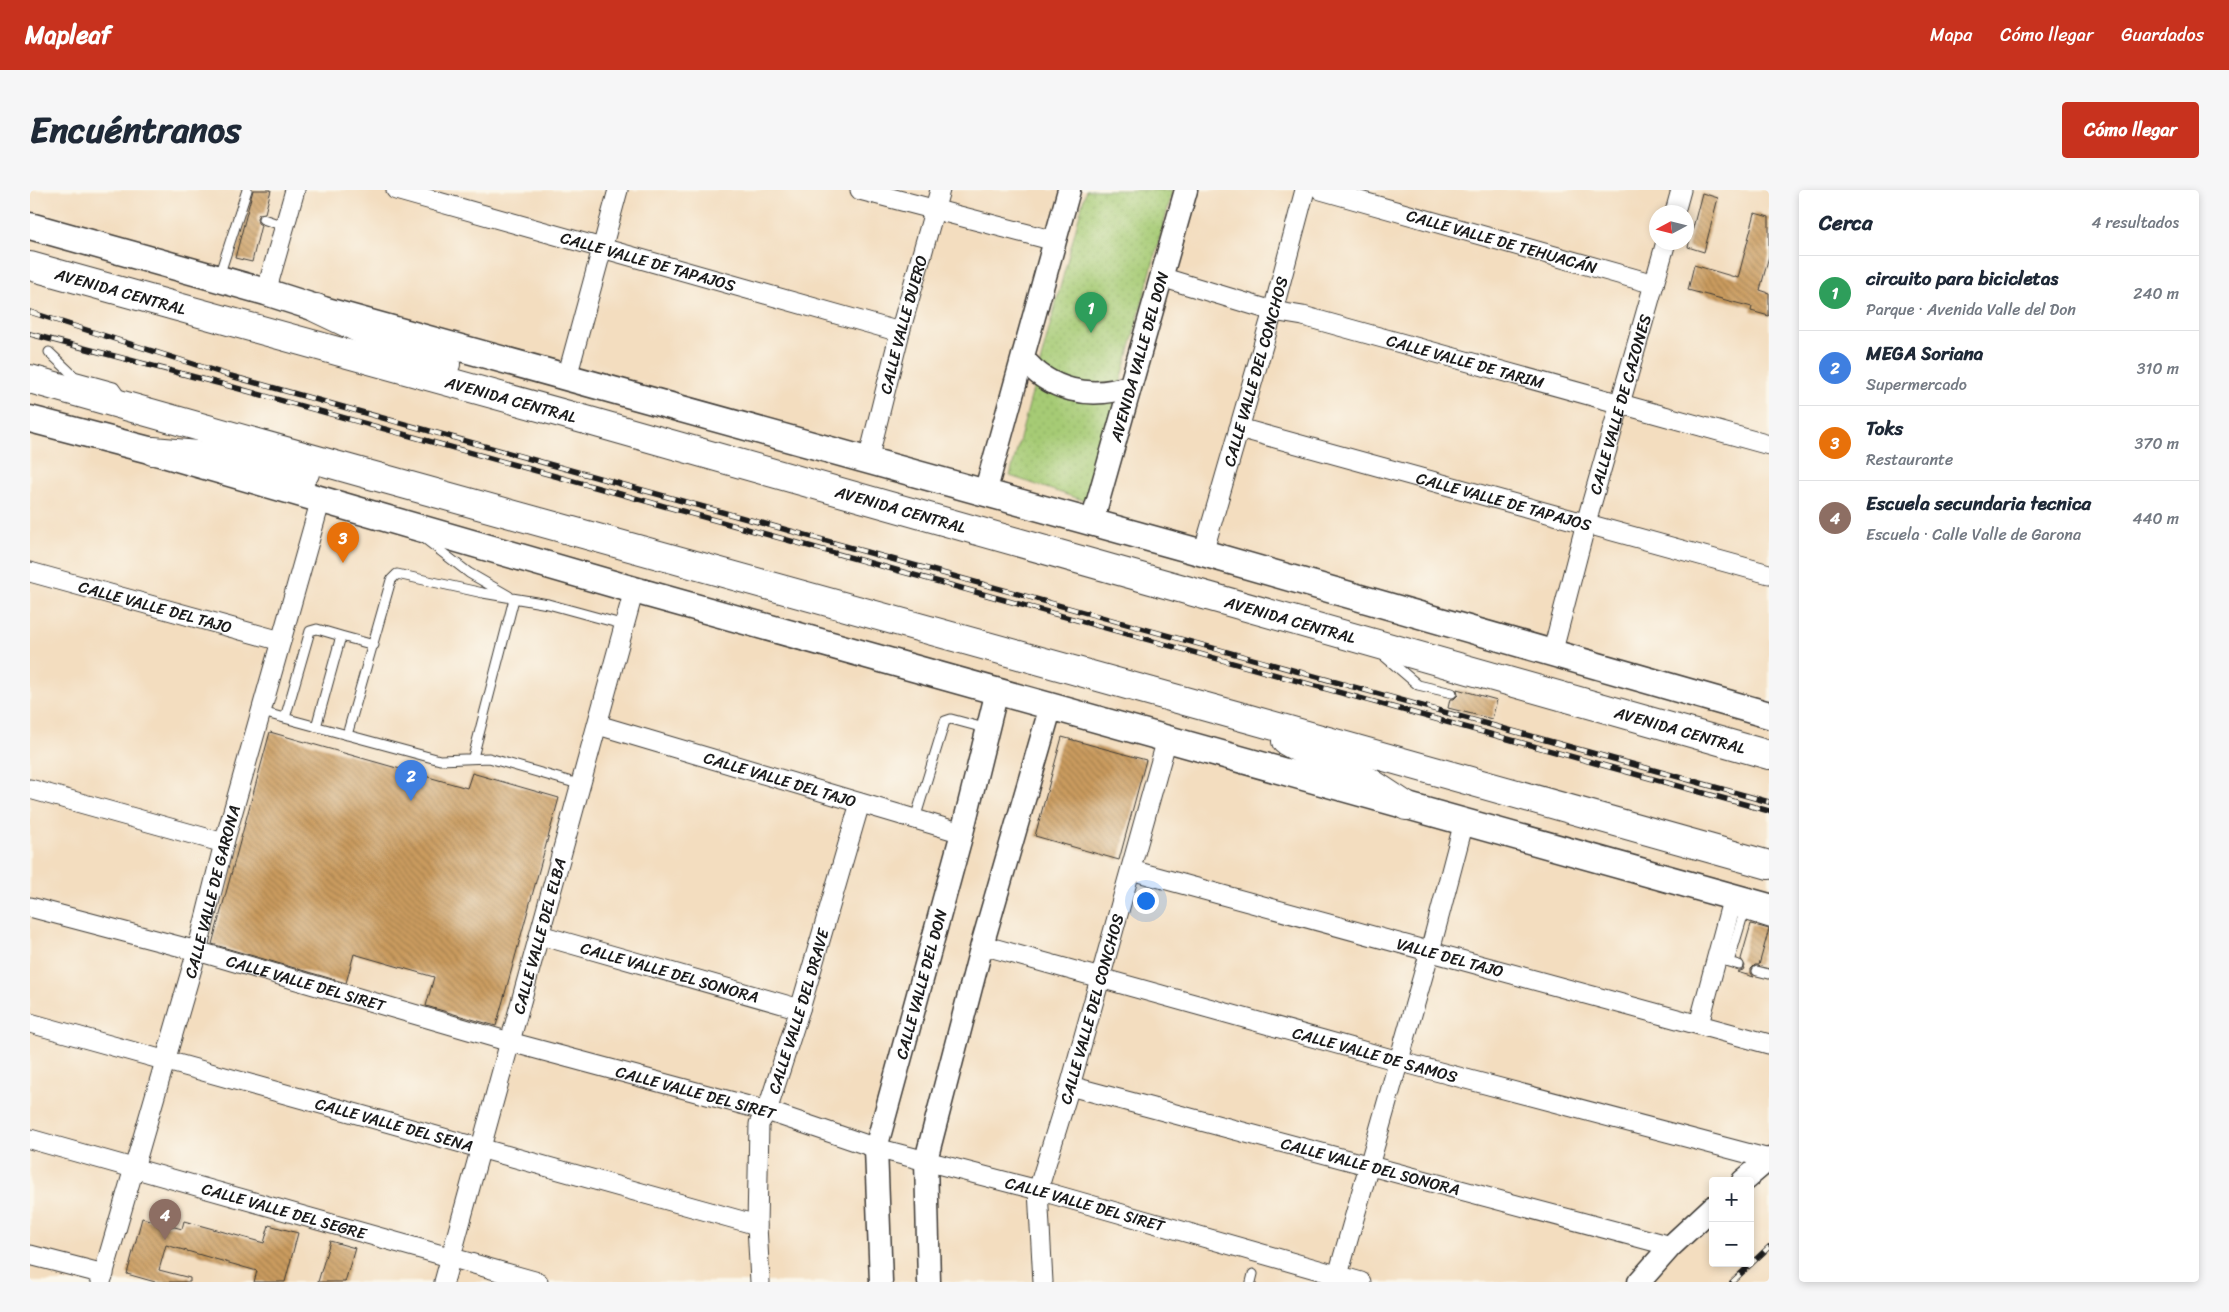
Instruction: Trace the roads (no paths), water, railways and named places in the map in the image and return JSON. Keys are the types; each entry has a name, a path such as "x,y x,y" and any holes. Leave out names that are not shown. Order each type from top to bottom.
{"highway":[{"name":"AVENIDA CENTRAL","path":"30,266 579,418 1368,643 1769,755"},
{"path":"316,308 400,348 505,384 579,418"},
{"path":"30,379 1246,718 1762,865"},
{"path":"154,451 232,458 296,472 366,474"},
{"path":"1246,718 1309,754 1368,781 1406,806"}],"main road":[{"path":"30,226 266,292 316,308 1203,553 1552,654 1769,714"},
{"path":"30,419 154,451 634,590 1464,822 1745,906"}],"street":[{"path":"266,292 295,190"},
{"name":"CALLE VALLE DE TAPAJOS","path":"396,190 900,332"},
{"path":"567,377 618,190"},
{"path":"860,190 1055,241"},
{"name":"CALLE VALLE DUERO","path":"868,460 900,332 940,190"},
{"path":"985,493 1069,190"},
{"name":"AVENIDA VALLE DEL DON","path":"1092,522 1186,190"},
{"name":"CALLE VALLE DEL CONCHOS","path":"1203,553 1273,311 1304,190"},
{"name":"CALLE VALLE DE TEHUACÁN","path":"1321,190 1654,284"},
{"path":"1677,205 1681,190"},
{"name":"CALLE VALLE DE CAZONES","path":"1552,654 1586,522 1664,250"},
{"name":"CALLE VALLE DE TARIM","path":"1162,277 1273,311 1303,316 1769,445"},
{"path":"1023,358 1032,369 1069,390 1094,393 1115,392 1130,386"},
{"name":"CALLE VALLE DE TAPAJOS","path":"1239,428 1586,522 1769,574"},
{"name":"CALLE VALLE DE GARONA","path":"102,1278 196,951 224,843 321,499"},
{"name":"CALLE VALLE DEL TAJO","path":"30,572 281,641"},
{"name":"CALLE VALLE DEL ELBA","path":"444,1282 626,625 634,590"},
{"name":"CALLE VALLE DEL DON","path":"881,1282 876,1148 962,833 997,692"},
{"path":"929,1282 926,1160 982,945 1050,706"},
{"name":"CALLE VALLE DEL TAJO","path":"598,725 962,833"},
{"name":"CALLE VALLE DEL CONCHOS","path":"1042,1282 1038,1190 1070,1086 1167,739"},
{"path":"30,788 224,843"},
{"name":"CALLE VALLE DEL DRAVE","path":"760,1282 757,1226 759,1124 767,1111 800,1009 860,803"},
{"path":"1337,1279 1430,951 1464,822"},
{"name":"VALLE DEL TAJO","path":"1131,870 1769,1044"},
{"name":"CALLE VALLE DEL SIRET","path":"30,906 196,951 510,1042 767,1111 876,1148 1038,1190 1337,1279 1361,1282"},
{"path":"1699,1024 1745,906"},
{"name":"CALLE VALLE DEL SONORA","path":"540,935 800,1009"},
{"name":"CALLE VALLE DE SAMOS","path":"982,945 1398,1060 1769,1159"},
{"name":"CALLE VALLE DEL SENA","path":"30,1023 757,1226"},
{"name":"CALLE VALLE DEL SONORA","path":"1070,1086 1672,1246"},
{"name":"CALLE VALLE DEL SEGRE","path":"30,1139 538,1282"},
{"path":"1748,1177 1769,1159"},
{"path":"1639,1282 1672,1246 1709,1211"},
{"path":"30,1255 102,1278"}],"lane":[{"path":"219,279 243,214 247,190"},
{"path":"263,220 284,226"},
{"path":"49,352 74,376 114,387 128,406"},
{"path":"406,524 469,573 514,599"},
{"path":"347,735 391,580 396,574 514,599 548,604 626,625"},
{"path":"473,757 514,599"},
{"path":"284,718 310,630 317,629 374,645"},
{"path":"316,727 341,636"},
{"path":"1368,643 1418,684 1452,693"},
{"path":"262,712 440,760 473,757 489,758 582,785"},
{"path":"915,819 945,721 951,720 989,730"},
{"path":"1745,906 1769,923"},
{"path":"1724,960 1739,965"},
{"path":"1757,971 1768,971"}],"railway":[{"path":"30,312 231,376 1769,802"},
{"path":"30,334 229,386 1769,811"},
{"path":"1732,1282 1769,1247"}],"place":[{"name":"circuito para bicicletas","path":"1091,333"},
{"name":"Toks","path":"343,563"},
{"name":"MEGA Soriana","path":"411,801"},
{"name":"Escuela secundaria tecnica","path":"165,1240"}]}
